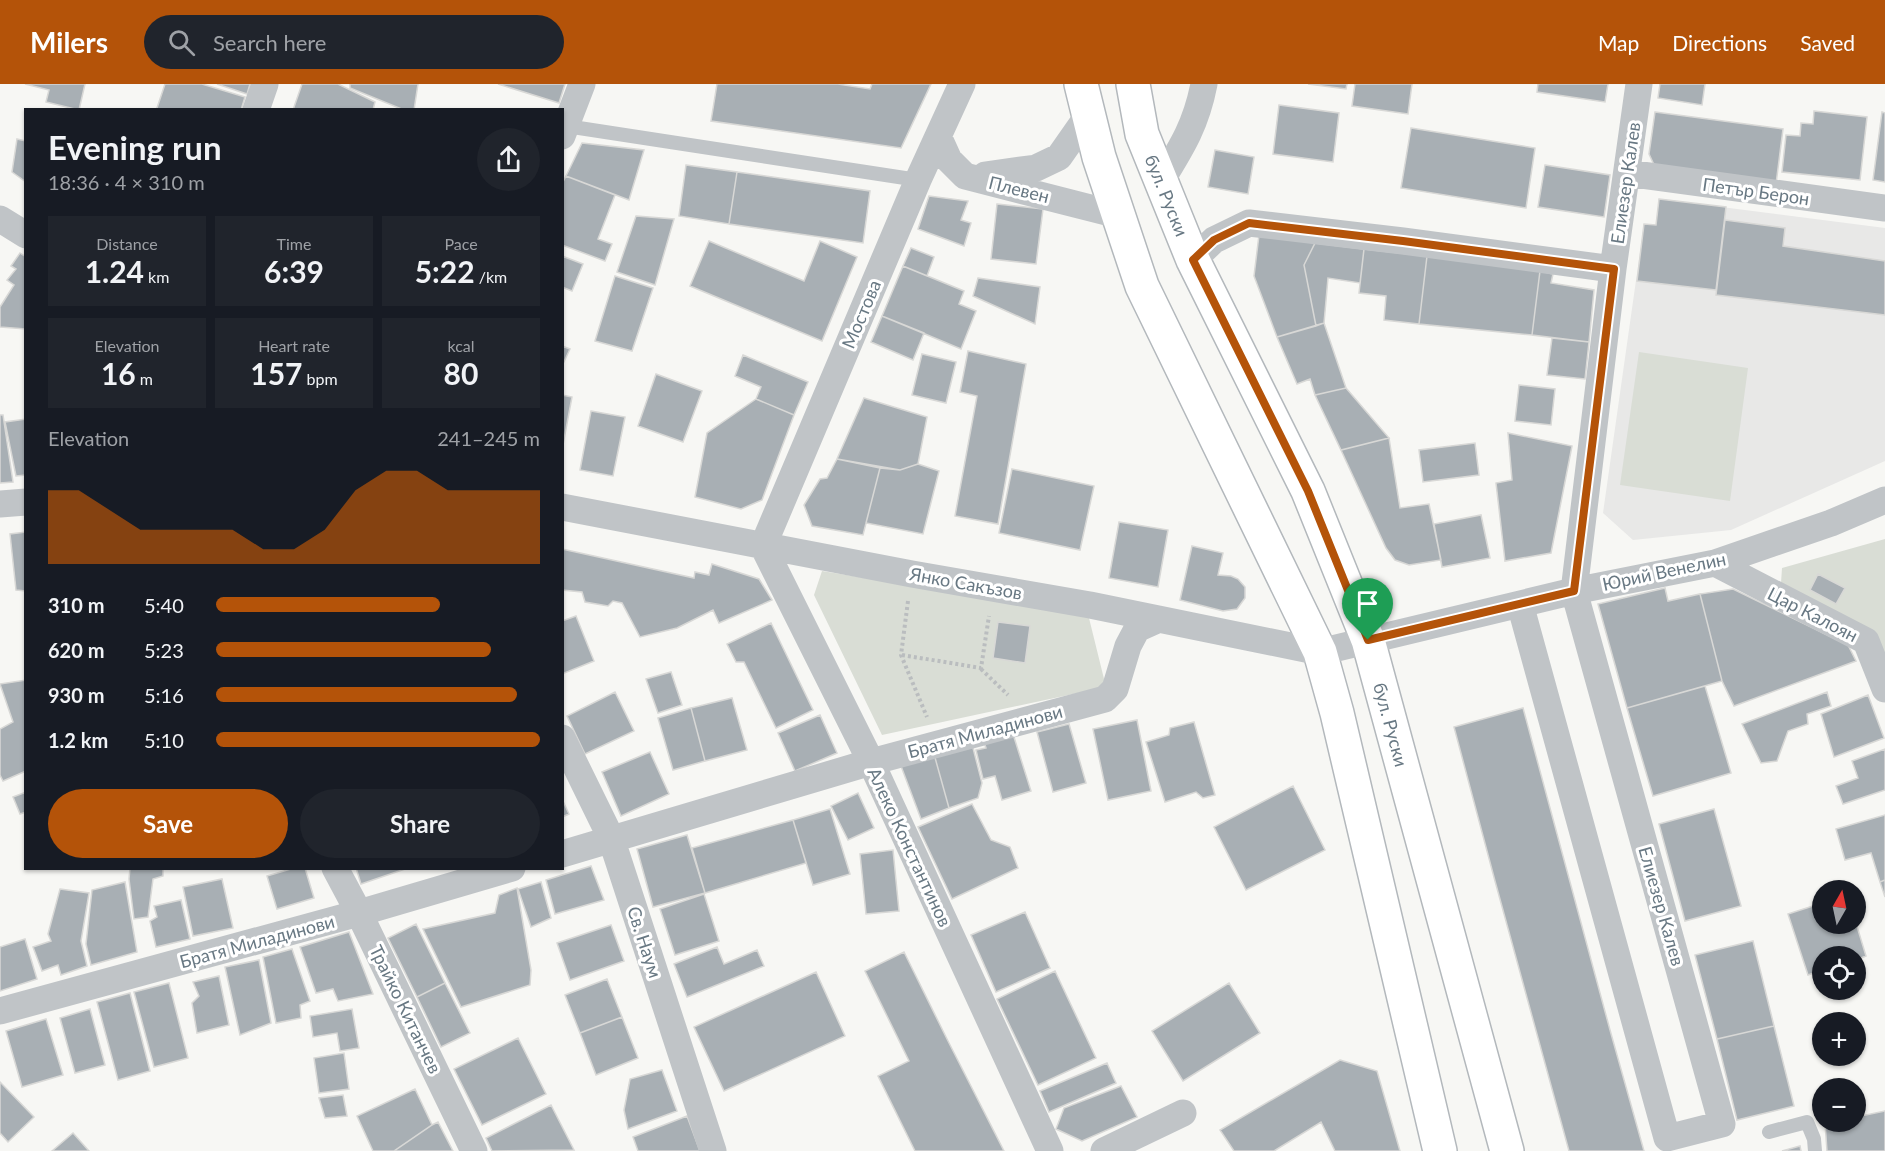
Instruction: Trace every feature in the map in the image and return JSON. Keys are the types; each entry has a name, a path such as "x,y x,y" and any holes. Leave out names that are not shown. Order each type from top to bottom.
{"main road":[{"path":"1081,84 1088,117 1142,286 1320,652 1337,713 1440,1151"},
{"name":"бул. Руски","path":"1133,84 1142,134 1193,260 1308,491 1368,640 1507,1151"}],"street":[{"path":"257,108 265,84"},
{"path":"564,131 582,84"},
{"name":"Мостова","path":"763,546 918,180 962,84"},
{"path":"1161,181 1188,137 1199,110 1204,84"},
{"name":"Елиезер Калев","path":"1520,604 1667,1138 1722,1124 1574,591 1639,84"},
{"path":"965,176 1036,168 1052,161 1059,157 1088,117"},
{"name":"Плевен","path":"939,138 949,160 965,176 1118,215"},
{"name":"Петър Берон","path":"1627,173 1885,208"},
{"path":"0,219 24,234"},
{"path":"1193,260 1214,240 1249,223 1614,269"},
{"name":"Юрий Венелин","path":"1368,640 1574,591 1714,563 1831,523 1885,500"},
{"path":"0,504 24,502"},
{"name":"Янко Сакъзов","path":"564,507 1320,652 1368,640"},
{"name":"Алеко Константинов","path":"763,546 871,762 1050,1151"},
{"name":"Цар Калоян","path":"1714,563 1866,641 1885,689"},
{"name":"Братя Миладинови","path":"564,853 871,762 1105,699 1115,689 1128,646 1137,629 1157,620"},
{"name":"Св. Наум","path":"564,742 611,838 713,1151"},
{"name":"Трайко Китанчев","path":"336,870 474,1151"},
{"name":"Братя Миладинови","path":"0,1011 359,914 505,870"},
{"path":"1104,1151 1183,1113"}],"lane":[{"path":"564,131 918,180"},
{"path":"1769,1132 1807,1122 1814,1139 1815,1151"}],"path":[{"path":"912,574 901,655 939,744"},
{"path":"901,655 981,668 994,588"}],"shaded area":[{"path":"1659,199 1885,228 1885,461 1731,530 1633,540 1603,513 1644,224 1656,225"},
{"path":"1639,352 1748,368 1730,501 1620,485"},
{"path":"1885,539 1885,669 1781,583 1782,568"},
{"path":"822,571 1088,614 1106,687 882,735 814,595"}],"building":[{"path":"25,84 85,84 79,108 46,102 49,90"},
{"path":"165,84 202,84 245,97 242,108 157,108"},
{"path":"217,84 250,84 247,94"},
{"path":"302,84 338,84 375,102 374,108 294,108"},
{"path":"350,84 418,84 414,108 399,108 350,88"},
{"path":"498,84 565,84 559,103"},
{"path":"717,84 838,84 870,89 872,84 931,84 901,148 711,121"},
{"path":"1308,84 1347,84 1346,89"},
{"path":"1355,84 1412,84 1408,114 1352,106"},
{"path":"1538,84 1608,84 1605,102 1537,92"},
{"path":"1660,84 1705,84 1702,105 1658,98"},
{"path":"1279,105 1339,113 1333,162 1273,154"},
{"path":"1814,111 1867,117 1860,180 1782,172 1786,135 1800,136 1801,123 1813,124"},
{"path":"1655,112 1783,129 1776,184 1655,167 1649,154"},
{"path":"1882,112 1885,113 1885,182 1873,180"},
{"path":"1411,128 1535,148 1526,208 1401,188"},
{"path":"17,139 24,141 24,181 12,172"},
{"path":"582,143 644,150 629,200 566,176"},
{"path":"1215,150 1254,157 1248,194 1208,187"},
{"path":"686,165 737,172 729,224 679,216"},
{"path":"1545,165 1610,175 1604,217 1538,207"},
{"path":"737,172 870,191 863,243 729,224"},
{"path":"566,176 615,195 598,239 612,244 605,261 564,246 564,180"},
{"path":"929,196 968,201 961,220 971,223 964,246 918,229"},
{"path":"1659,199 1726,207 1716,290 1637,281 1644,224 1656,225"},
{"path":"997,204 1043,209 1036,264 991,259"},
{"path":"636,216 674,219 655,285 617,272"},
{"path":"1725,220 1785,228 1783,246 1885,261 1885,315 1716,295"},
{"path":"1259,235 1315,243 1304,265 1316,326 1277,337 1254,276"},
{"path":"709,241 804,281 820,241 857,257 822,341 690,286"},
{"path":"1315,243 1364,249 1360,283 1328,278 1324,323 1316,326 1304,265"},
{"path":"911,248 934,257 927,276 903,266"},
{"path":"1364,249 1427,256 1419,324 1384,320 1386,296 1359,293"},
{"path":"20,253 24,256 24,329 0,327 0,307 14,285 7,280 16,269 11,266"},
{"path":"1427,256 1540,271 1532,335 1419,324"},
{"path":"564,257 583,264 572,291 564,288"},
{"path":"903,266 964,291 959,304 976,311 961,349 882,316"},
{"path":"1540,271 1553,274 1551,283 1594,290 1589,342 1532,335"},
{"path":"615,276 653,288 632,351 595,341"},
{"path":"978,278 1040,287 1035,324 973,296"},
{"path":"882,316 924,333 913,360 871,342"},
{"path":"1324,323 1346,388 1315,395 1310,379 1297,384 1277,337"},
{"path":"1552,338 1589,342 1585,379 1547,375"},
{"path":"564,347 570,349 564,362"},
{"path":"968,351 1026,364 998,524 955,516 977,396 960,392"},
{"path":"922,354 956,362 946,403 912,395"},
{"path":"743,355 808,382 794,415 756,399 761,387 735,376"},
{"path":"656,374 702,391 683,442 638,426"},
{"path":"1519,385 1555,389 1551,425 1515,421"},
{"path":"1346,388 1389,438 1341,450 1315,395"},
{"path":"564,395 572,397 564,439"},
{"path":"864,398 927,417 918,464 900,470 837,459"},
{"path":"756,399 794,415 762,500 741,509 695,497 707,433"},
{"path":"591,411 625,417 613,476 580,470"},
{"path":"0,415 3,415 13,482 0,483"},
{"path":"24,419 24,475 16,476 5,422"},
{"path":"1508,433 1572,446 1551,553 1505,561 1496,483 1512,480"},
{"path":"1389,438 1400,508 1429,504 1441,560 1409,565 1395,560 1386,548 1341,450"},
{"path":"1475,443 1479,475 1423,482 1419,450"},
{"path":"837,459 880,468 863,535 812,526 804,505 820,479 827,478"},
{"path":"918,464 939,471 923,534 866,523 880,468 900,470"},
{"path":"1012,469 1094,486 1080,550 999,533"},
{"path":"1481,515 1490,558 1442,567 1434,524"},
{"path":"1119,522 1168,530 1158,587 1109,578"},
{"path":"24,532 24,591 16,590 10,534"},
{"path":"1192,546 1223,553 1218,575 1238,579 1245,587 1245,598 1237,609 1223,611 1180,600"},
{"path":"564,549 694,578 695,572 709,575 712,564 759,579 772,600 719,623 713,610 677,628 640,637 622,603 613,601 608,606 585,602 582,592 564,590"},
{"path":"1818,574 1845,588 1836,604 1810,590"},
{"path":"1665,588 1668,601 1700,594 1722,681 1627,708 1598,604"},
{"path":"1733,589 1848,645 1856,661 1734,706 1722,681 1700,594"},
{"path":"576,616 594,661 564,673 564,620"},
{"path":"998,622 1030,626 1025,663 993,658"},
{"path":"771,623 813,710 776,728 744,662 736,662 727,644"},
{"path":"671,672 682,705 658,713 646,679"},
{"path":"24,680 24,772 3,781 0,775 0,729 13,722 0,684"},
{"path":"1705,686 1731,773 1653,796 1627,708"},
{"path":"615,692 634,731 585,754 567,716"},
{"path":"1827,692 1831,706 1807,714 1808,724 1788,731 1777,761 1761,763 1742,724"},
{"path":"1868,695 1884,738 1834,757 1821,714"},
{"path":"732,698 747,750 705,761 691,708"},
{"path":"691,708 705,761 673,770 658,718"},
{"path":"1523,708 1644,1151 1569,1151 1495,881 1454,727"},
{"path":"820,715 837,753 795,771 778,733"},
{"path":"1137,720 1151,791 1108,800 1093,729"},
{"path":"1194,722 1215,795 1203,798 1196,792 1165,802 1146,742 1169,735 1170,728"},
{"path":"1069,724 1086,783 1053,792 1037,732"},
{"path":"1013,734 1031,791 1002,800 995,776 983,779 976,750 986,748 984,742"},
{"path":"972,744 982,783 978,798 949,808 934,754"},
{"path":"1885,749 1885,790 1843,804 1836,786 1858,778 1852,761"},
{"path":"650,752 669,794 621,816 602,772"},
{"path":"934,754 949,808 921,819 901,766"},
{"path":"1293,786 1325,850 1246,890 1214,827"},
{"path":"24,793 24,813 20,814 13,797"},
{"path":"858,793 874,828 848,840 831,806"},
{"path":"564,803 569,814 564,816"},
{"path":"972,804 991,840 1010,847 1018,868 952,899 918,827"},
{"path":"830,809 850,874 813,885 793,820"},
{"path":"1714,809 1741,906 1685,921 1659,824"},
{"path":"1885,815 1885,880 1880,882 1871,853 1845,860 1836,829"},
{"path":"793,820 806,863 705,893 692,848"},
{"path":"687,835 705,893 653,907 637,849"},
{"path":"893,850 899,911 866,914 860,854"},
{"path":"591,866 604,900 555,914 546,880"},
{"path":"130,870 163,870 163,876 153,879 148,917 134,919"},
{"path":"287,870 306,870 314,898 277,909 267,876"},
{"path":"357,870 402,870 361,884"},
{"path":"222,879 233,928 193,936 183,887"},
{"path":"1885,880 1885,897 1880,882"},
{"path":"125,882 137,952 91,965 86,944 92,890"},
{"path":"541,882 551,918 531,927 518,889"},
{"path":"517,888 531,970 530,985 461,1007 423,929 495,913 499,895"},
{"path":"60,889 89,893 81,941 87,966 61,975 58,965 42,971 33,947 51,941 48,934"},
{"path":"704,894 719,941 675,955 660,909"},
{"path":"181,900 190,939 156,947 150,921 157,917 154,906"},
{"path":"1812,906 1812,934 1859,934 1863,946 1812,946 1812,974 1808,975 1788,914"},
{"path":"1025,912 1050,968 996,992 971,935"},
{"path":"416,924 445,983 417,997 388,938"},
{"path":"611,925 624,961 570,980 557,943"},
{"path":"349,932 373,994 338,1001 333,989 316,993 300,947"},
{"path":"25,939 37,979 0,991 0,947"},
{"path":"1753,941 1774,1026 1717,1039 1695,955"},
{"path":"717,947 724,964 757,950 764,966 687,997 674,964"},
{"path":"292,949 310,1001 300,1005 301,1018 276,1023 263,957"},
{"path":"904,952 1004,1151 915,1151 878,1076 909,1061 865,971"},
{"path":"259,960 271,1023 240,1035 225,967"},
{"path":"1055,971 1096,1058 1038,1085 997,999"},
{"path":"816,972 845,1036 724,1091 694,1027"},
{"path":"219,976 229,1025 197,1033 192,1003 199,996 193,982"},
{"path":"607,979 622,1017 580,1033 565,995"},
{"path":"169,983 188,1058 154,1067 134,992"},
{"path":"445,983 470,1033 441,1047 417,997"},
{"path":"1229,983 1260,1033 1183,1081 1152,1031"},
{"path":"130,993 150,1071 118,1080 97,1002"},
{"path":"90,1009 105,1065 75,1073 60,1018"},
{"path":"352,1009 359,1048 340,1051 337,1033 313,1037 310,1016"},
{"path":"622,1017 638,1058 596,1075 580,1033"},
{"path":"46,1019 63,1075 22,1087 6,1031"},
{"path":"1774,1026 1794,1106 1737,1120 1717,1039"},
{"path":"518,1038 546,1094 482,1125 454,1069"},
{"path":"344,1053 349,1089 319,1093 314,1058"},
{"path":"1340,1060 1377,1071 1400,1151 1335,1151 1321,1122 1274,1151 1234,1151 1220,1130"},
{"path":"1107,1063 1116,1083 1049,1112 1040,1091"},
{"path":"662,1070 677,1111 628,1129 624,1110 630,1079"},
{"path":"0,1082 34,1117 8,1142 0,1133"},
{"path":"1121,1086 1137,1117 1082,1141 1056,1129 1064,1108"},
{"path":"415,1089 432,1125 394,1151 373,1151 357,1116"},
{"path":"343,1095 347,1116 325,1118 319,1098"},
{"path":"551,1105 574,1150 492,1151 486,1138"},
{"path":"1885,1111 1885,1151 1827,1151 1826,1132 1866,1132 1866,1115"},
{"path":"687,1116 700,1151 638,1151 633,1137"},
{"path":"438,1122 453,1151 394,1151 432,1125"},
{"path":"73,1133 89,1151 52,1151"},
{"path":"1800,1146 1801,1151 1782,1151"}],"route":[{"path":"1249,223 1614,269 1574,591 1368,640 1308,491 1193,260 1214,240 1249,223"}]}
